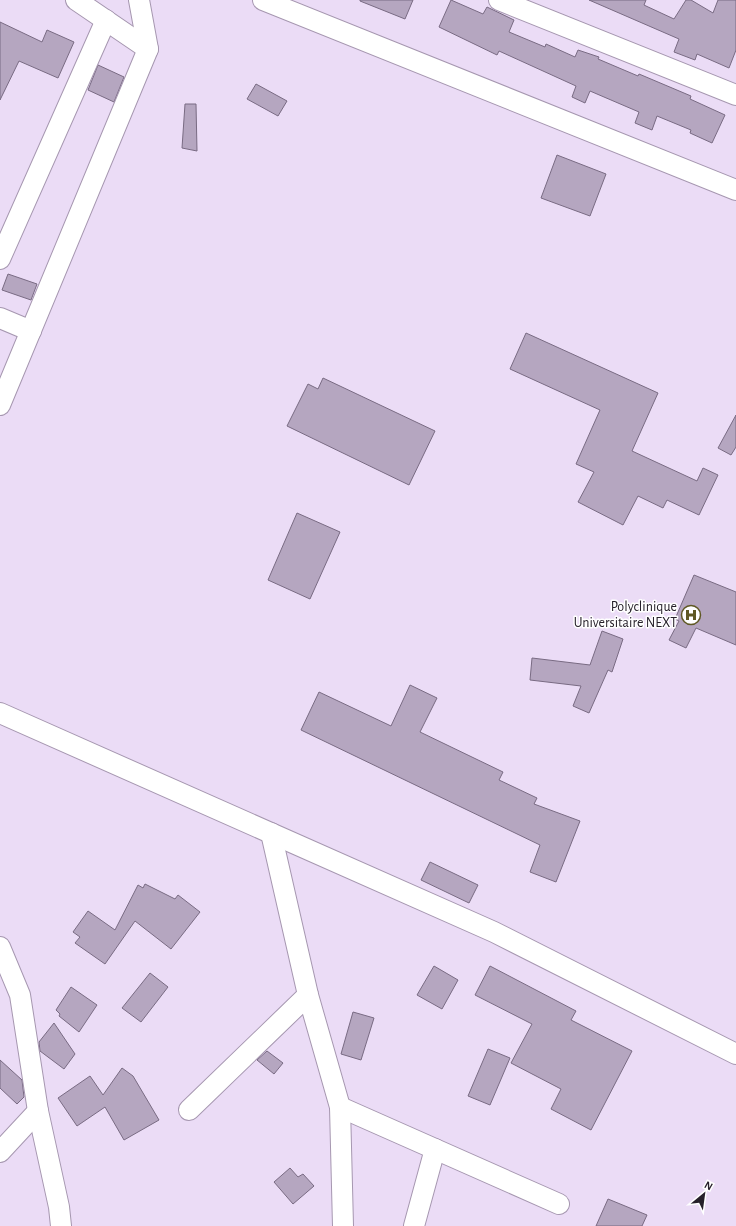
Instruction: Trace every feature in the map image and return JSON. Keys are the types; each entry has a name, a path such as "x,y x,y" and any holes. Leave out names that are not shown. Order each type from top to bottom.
{"street":[{"path":"76,0 148,49"},
{"path":"0,405 148,49 139,0"},
{"path":"263,0 736,190"},
{"path":"499,0 736,95"},
{"path":"0,259 106,20"},
{"path":"0,318 31,330"},
{"path":"0,713 494,932 736,1054"},
{"path":"271,832 308,995 340,1106 343,1226"},
{"path":"0,947 20,995 38,1111 59,1207 61,1226"},
{"path":"189,1110 308,995"},
{"path":"340,1106 559,1204"},
{"path":"0,1152 38,1111"},
{"path":"414,1226 435,1149"}],"building":[{"path":"360,0 413,0 405,19"},
{"path":"451,0 483,14 487,7 514,20 509,32 545,47 546,44 575,57 578,50 599,57 598,59 638,76 639,74 691,96 690,99 725,115 712,143 690,133 691,130 657,116 652,130 635,123 639,112 590,91 585,103 572,97 576,86 499,51 497,55 439,27"},
{"path":"589,0 646,0 644,5 674,19 686,0 691,0 713,13 718,0 736,0 736,50 729,68 697,54 695,60 674,52 679,39"},
{"path":"0,22 42,42 47,30 74,42 58,78 19,61 0,100"},
{"path":"98,65 124,77 114,102 88,90"},
{"path":"256,84 287,101 278,116 247,99"},
{"path":"185,104 196,104 197,151 182,148"},
{"path":"557,155 606,174 590,216 541,198"},
{"path":"8,274 37,284 31,300 2,290"},
{"path":"526,333 658,393 632,451 697,481 703,468 718,475 699,515 667,500 663,508 638,496 623,525 578,502 594,472 576,464 600,410 510,369"},
{"path":"323,378 435,431 409,485 287,426 308,384 318,389"},
{"path":"736,415 736,447 731,455 718,448"},
{"path":"297,513 340,532 310,599 268,580"},
{"path":"694,575 736,592 736,645 696,628 686,648 669,640 679,621 675,619"},
{"path":"602,631 623,639 612,672 608,670 589,713 573,706 581,686 530,680 532,658 590,665"},
{"path":"410,685 437,698 420,732 503,772 499,780 537,798 534,804 580,821 556,882 530,872 540,845 301,730 319,692 391,726"},
{"path":"430,862 478,885 469,903 421,880"},
{"path":"145,884 175,899 178,895 200,912 171,949 135,921 105,964 75,943 80,937 73,932 88,911 115,930 138,885 143,888"},
{"path":"434,966 458,980 442,1009 417,995"},
{"path":"490,966 576,1011 571,1020 632,1051 591,1130 551,1109 561,1089 511,1063 532,1024 475,995"},
{"path":"150,973 168,987 141,1022 122,1008"},
{"path":"71,987 97,1005 79,1032 59,1016 60,1014 56,1010"},
{"path":"353,1012 374,1018 361,1060 341,1054"},
{"path":"54,1023 75,1054 64,1069 40,1051 39,1042"},
{"path":"488,1049 510,1058 490,1105 468,1096"},
{"path":"267,1051 283,1063 274,1074 257,1060"},
{"path":"0,1060 22,1080 24,1097 17,1104 0,1088"},
{"path":"122,1068 133,1076 159,1120 124,1140 105,1107 77,1126 58,1098 90,1076 103,1095"},
{"path":"290,1168 298,1177 303,1174 314,1186 293,1204 274,1182"},
{"path":"608,1199 647,1215 642,1226 596,1226"}],"place":[{"name":"Polyclinique Universitaire NEXT","path":"691,615"}]}
